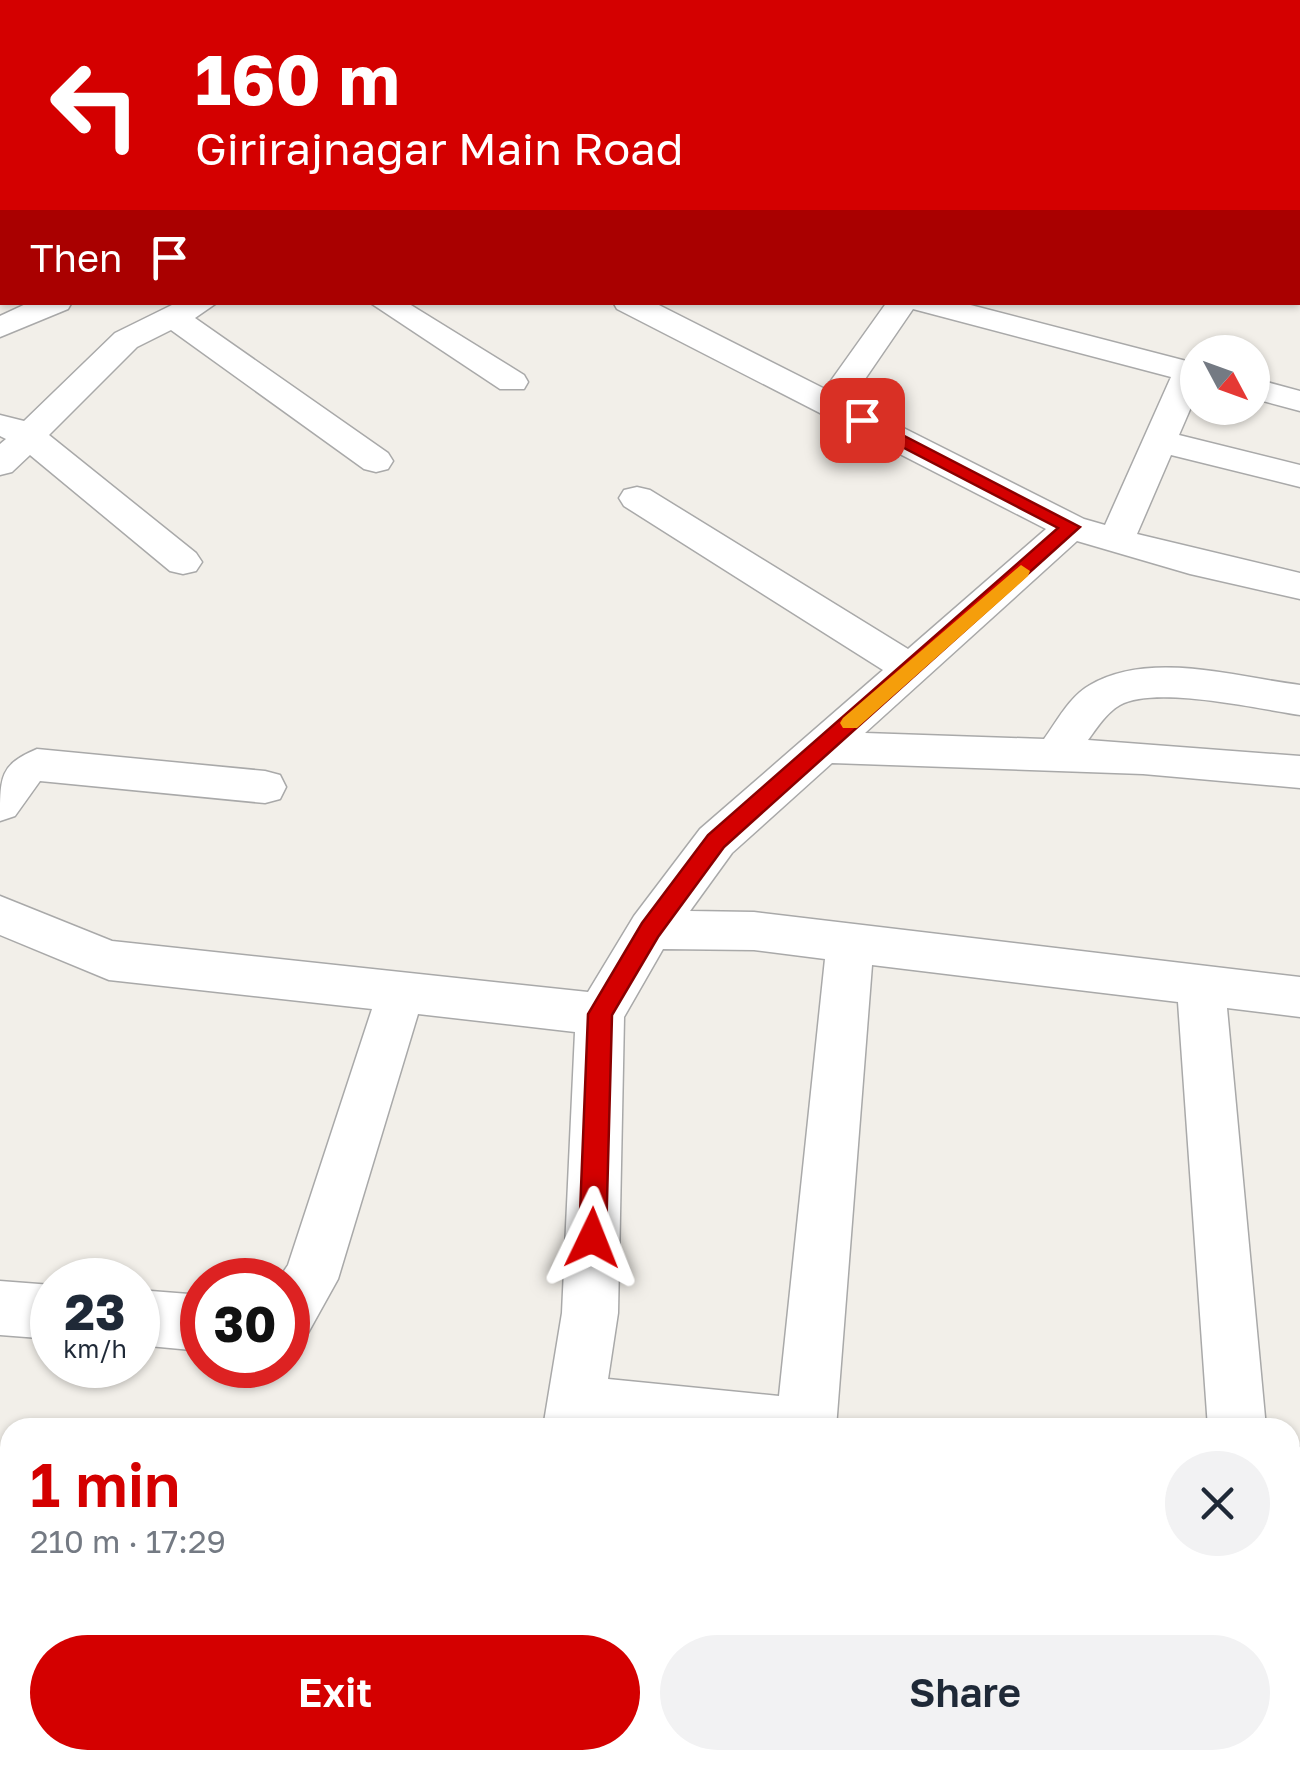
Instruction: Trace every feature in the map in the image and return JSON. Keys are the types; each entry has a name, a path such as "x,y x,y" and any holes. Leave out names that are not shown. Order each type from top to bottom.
{"street":[{"path":"0,328 50,305"},
{"path":"389,305 512,382"},
{"path":"634,305 1071,527 1300,586"},
{"path":"832,403 901,305"},
{"path":"932,305 1180,370"},
{"path":"0,464 14,430 126,340 188,310 376,461"},
{"path":"1270,393 1300,401"},
{"path":"1116,541 1180,399"},
{"path":"14,430 183,562"},
{"path":"1159,440 1300,476"},
{"path":"637,498 911,669"},
{"path":"616,1418 574,1416 590,1314 600,1014 650,930 716,841 1071,527"},
{"path":"1054,755 1103,696 1126,686 1156,683 1300,700"},
{"path":"822,748 1143,758 1300,772"},
{"path":"0,804 20,772 38,765 265,787"},
{"path":"0,915 109,960 600,1014"},
{"path":"650,930 754,931 1300,997"},
{"path":"807,1418 850,945"},
{"path":"1201,986 1236,1418"},
{"path":"310,1281 401,992"},
{"path":"0,1308 30,1310"}],"slow traffic":[{"path":"850,723 1021,571"}],"route":[{"path":"592,1238 600,1014 650,930 716,841 1071,527 980,484 862,420"}]}
